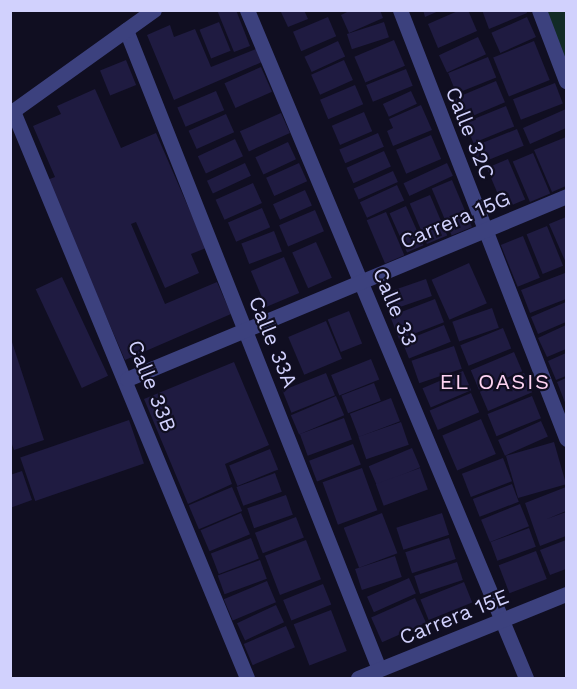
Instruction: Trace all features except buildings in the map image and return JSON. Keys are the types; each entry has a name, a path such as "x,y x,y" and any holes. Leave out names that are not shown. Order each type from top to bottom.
{"street":[{"name":"Calle 33","path":"247,10 504,619 526,678"},
{"name":"Calle 32C","path":"399,10 567,439"},
{"path":"539,10 567,81"},
{"path":"12,112 151,11"},
{"name":"Calle 33A","path":"126,30 380,669"},
{"name":"Calle 33B","path":"12,112 127,379 247,678"},
{"name":"Carrera 15G","path":"127,379 567,196"},
{"name":"Carrera 15E","path":"358,678 567,594"}],"green space":[{"path":"545,11 566,11 566,62"}],"district":[{"name":"EL OASIS","path":"495,382"}]}
